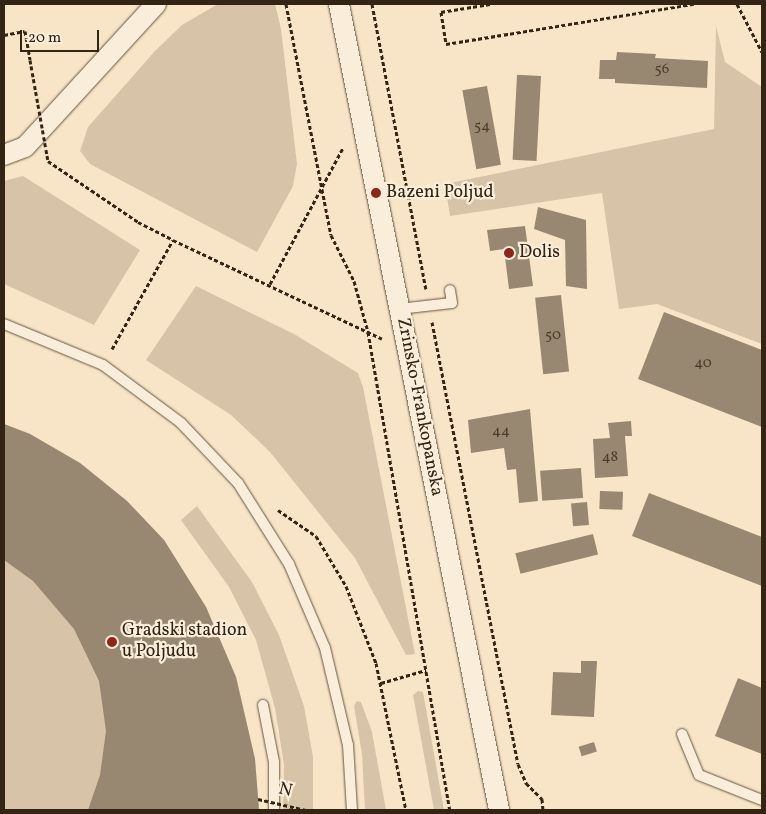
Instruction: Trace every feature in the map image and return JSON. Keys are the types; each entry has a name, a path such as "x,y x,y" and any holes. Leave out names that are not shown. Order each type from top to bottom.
{"street":[{"path":"4,155 25,147 156,4"},
{"name":"Zrinsko-Frankopanska","path":"339,4 499,810"}],"lane":[{"path":"399,308 452,303 450,290"},
{"path":"4,324 103,365 181,423 238,483 289,564 325,648 348,746 352,810"},
{"path":"263,705 274,762 274,810"},
{"path":"682,734 699,775 762,800"}],"path":[{"path":"286,4 290,10 320,187 331,235 354,281 368,332 450,810"},
{"path":"372,4 518,764 526,783 542,799 543,810"},
{"path":"490,4 441,12 446,44 694,4"},
{"path":"737,4 762,52"},
{"path":"4,35 25,31 48,161 138,222 408,352"},
{"path":"270,284 320,187 360,117"},
{"path":"103,365 173,240"},
{"path":"270,504 316,536 346,586 376,663 406,810"},
{"path":"381,683 426,670"},
{"name":"N","path":"258,799 306,810"}],"shaded area":[{"path":"218,4 275,4 281,29 297,164 293,186 257,252 90,164 80,151 88,127 155,51 182,25"},
{"path":"716,26 725,62 762,87 762,344 657,304 619,309 602,193 450,216 445,184 714,129"},
{"path":"23,176 140,250 94,325 4,284 4,181"},
{"path":"196,286 294,334 358,373 363,387 415,654 406,655 355,558 270,452 231,415 146,360"},
{"name":"Gradski stadion u Poljudu","path":"4,424 30,434 80,463 127,501 164,540 206,607 236,677 255,759 259,810 4,810"},
{"path":"197,506 252,582 279,635 304,706 313,757 313,810 283,810 284,765 275,708 256,640 229,587 181,520"},
{"path":"418,691 423,692 444,810 434,810 413,695"},
{"path":"357,701 361,702 372,732 386,810 365,810 362,754 354,706"}],"building":[{"path":"617,52 656,54 655,58 708,61 707,88 615,83 615,79 599,79 600,60 616,60"},
{"path":"517,75 541,76 537,161 513,160"},
{"path":"487,86 501,165 476,169 462,90"},
{"path":"538,207 586,220 587,289 566,286 565,240 534,229"},
{"path":"525,226 533,286 509,289 504,249 490,251 487,230"},
{"path":"561,295 569,372 543,374 535,298"},
{"path":"664,312 762,350 762,427 638,379"},
{"path":"530,409 538,501 519,503 516,469 507,470 504,448 471,453 468,420"},
{"path":"631,421 632,436 625,436 628,476 595,478 593,439 610,438 608,423"},
{"name":"Gradski stadion u Poljudu","path":"4,424 30,434 80,463 127,501 164,540 206,607 236,677 255,759 259,810 88,810 100,775 106,731 99,681 74,629 33,581 4,560"},
{"path":"581,468 583,498 542,501 540,471"},
{"path":"600,491 623,492 622,510 599,509"},
{"path":"649,493 762,537 762,586 632,536"},
{"path":"587,502 589,525 573,526 571,503"},
{"path":"593,534 598,554 520,574 515,553"},
{"path":"581,661 597,661 594,717 551,715 553,672 581,673"},
{"path":"738,678 762,688 762,754 715,736"},
{"path":"594,742 597,752 582,756 579,747"}],"place":[{"name":"Bazeni Poljud","path":"376,193"},
{"name":"Dolis","path":"509,253"},
{"name":"Gradski stadion u Poljudu","path":"112,642"}]}
